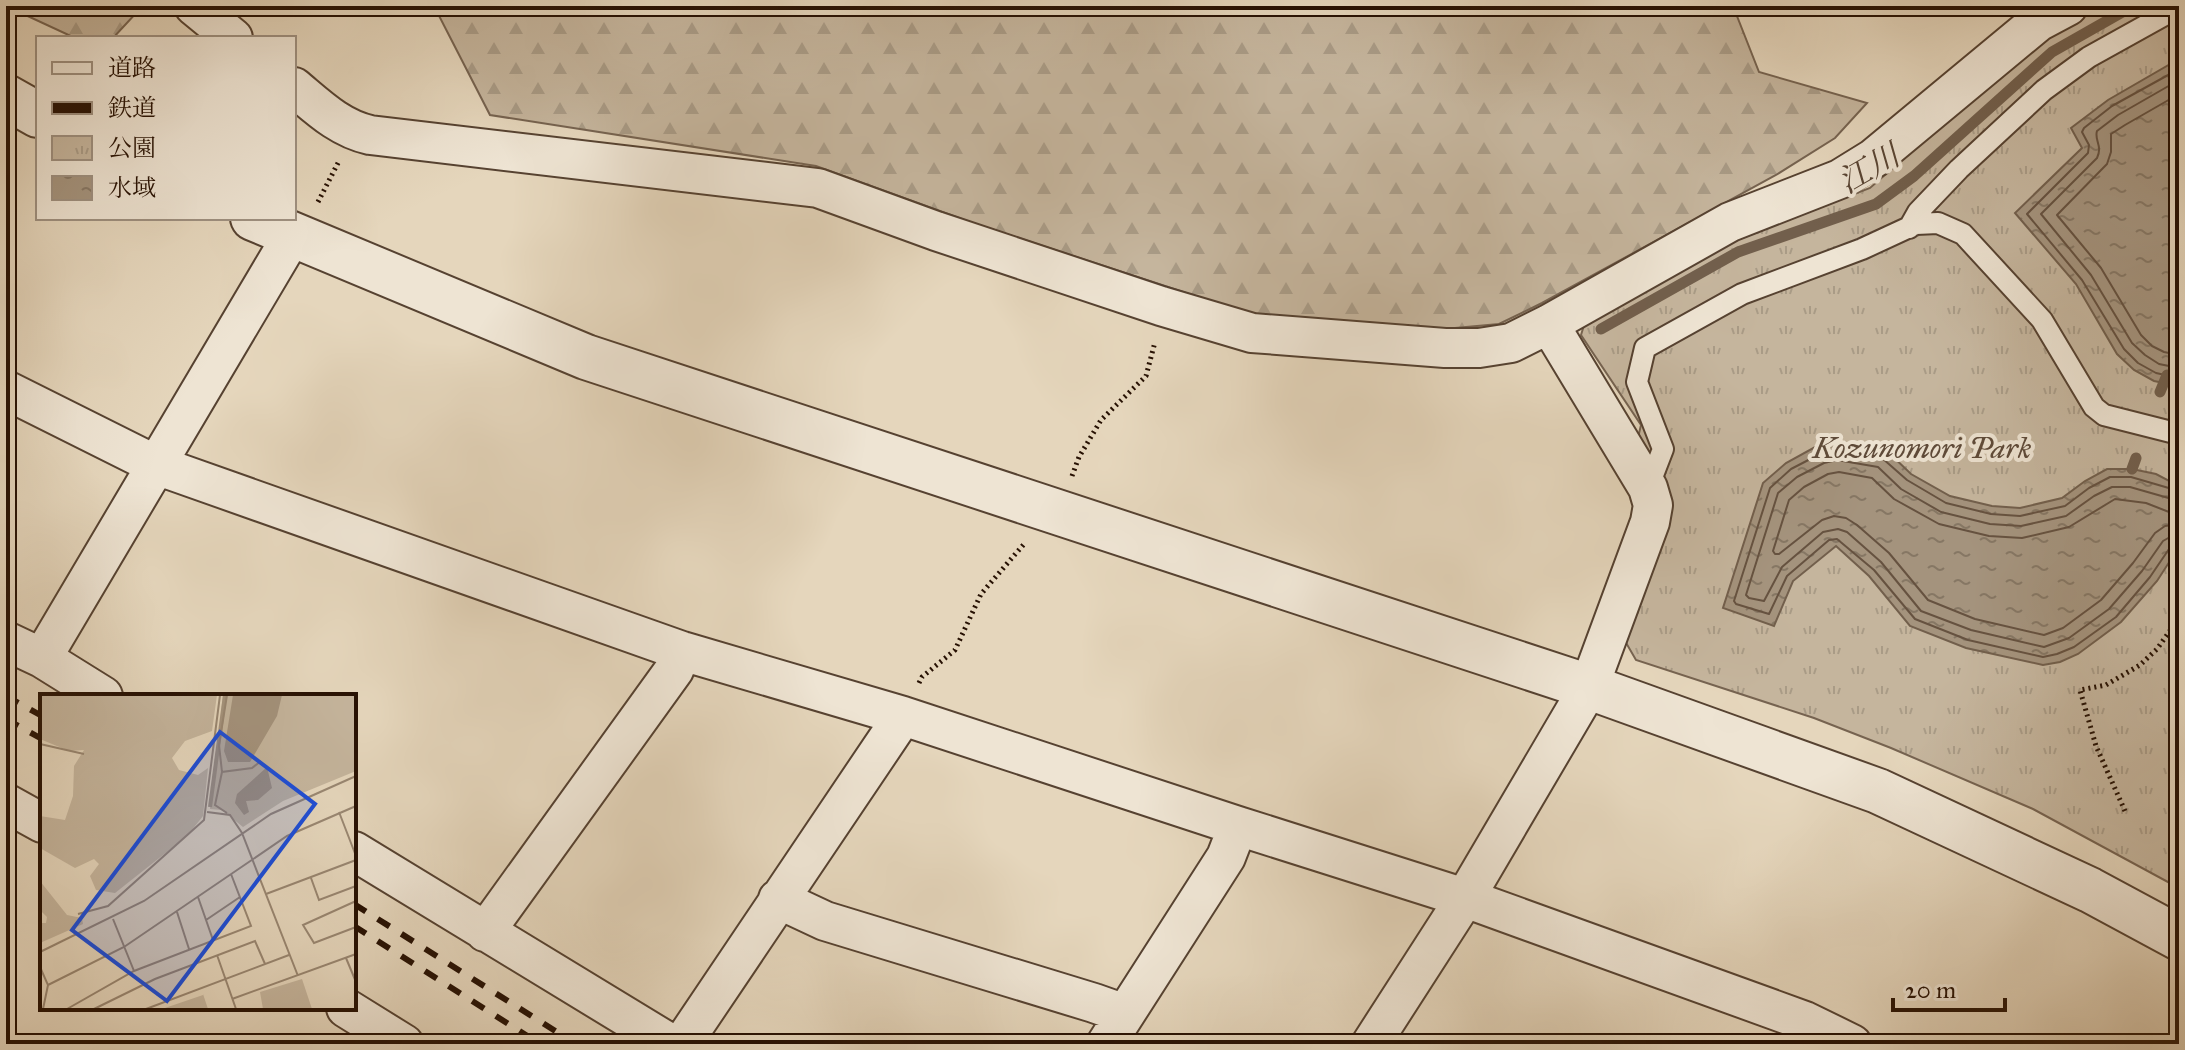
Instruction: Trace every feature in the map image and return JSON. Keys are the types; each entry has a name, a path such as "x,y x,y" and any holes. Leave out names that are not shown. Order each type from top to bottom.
{"street":[{"path":"194,6 231,36"},
{"path":"296,89 337,122 370,135 818,188 936,231 1252,333 1479,348 1511,343 1730,222 1840,179 1886,149 2038,22 2068,6"},
{"path":"6,97 36,114"},
{"path":"42,658 156,465 286,220"},
{"path":"289,220 586,357 1589,687 1878,791 2090,890 2179,938"},
{"path":"1371,1044 1465,898 1589,687 1650,522 1653,505 1648,488 1549,324"},
{"path":"6,390 156,465 682,651 903,716 1465,898 1805,1021 1852,1044"},
{"path":"6,641 42,658 100,694"},
{"path":"485,932 674,670 682,651"},
{"path":"682,1044 903,716"},
{"path":"6,803 40,822"},
{"path":"778,899 825,921 1094,1003 1115,1029 1226,857 1238,826"},
{"path":"356,852 671,1044"},
{"path":"349,1010 404,1044"}],"lane":[{"path":"1909,228 1918,212 1959,169 2044,90 2089,57 2179,7"},
{"path":"1648,488 1663,449 1637,382 1645,348 1742,294 1862,249 1916,224 1938,223 1963,234 2042,320 2094,407 2104,415 2179,434"}],"path":[{"path":"296,207 354,131"},
{"path":"1072,476 1079,457 1101,420 1146,376 1161,306"},
{"path":"903,716 922,677 955,650 981,594 1024,544"},
{"path":"2125,811 2096,746 2080,690 2106,685 2140,665 2157,649 2179,618"}],"green space":[{"path":"6,6 136,6 138,11 115,36 71,36"},
{"path":"434,6 1733,6 1759,72 1867,103 1835,138 1776,175 1499,324 1444,329 1275,318 1235,309 970,222 816,166 490,115"},
{"name":"Kozunomori Park","path":"2102,6 2179,6 2179,888 2033,809 1891,748 1814,718 1636,660 1625,641 1671,505 1637,442 1641,425 1581,335 1585,322 1732,242 1870,188 2043,38"}],"water":[{"path":"2179,59 2179,386 2154,381 2134,370 2117,354 2076,284 2015,213 2082,148 2071,128 2108,100"},
{"path":"1837,441 1887,451 1911,474 1950,496 1992,506 2020,508 2062,498 2107,469 2132,469 2156,474 2179,486 2179,547 2157,581 2121,622 2078,654 2043,665 1966,648 1910,626 1869,576 1836,546 1793,581 1774,626 1723,608 1763,483 1786,463 1817,446"}],"waterway":[{"name":"江川","path":"1601,329 1738,252 1876,204 1914,176 2052,52 2133,6"},
{"path":"2160,392 2167,375"},
{"path":"2132,469 2136,458"}],"railway":[{"path":"6,696 40,715"},
{"path":"6,719 40,738"},
{"path":"356,905 576,1044"},
{"path":"356,927 540,1044"}]}
